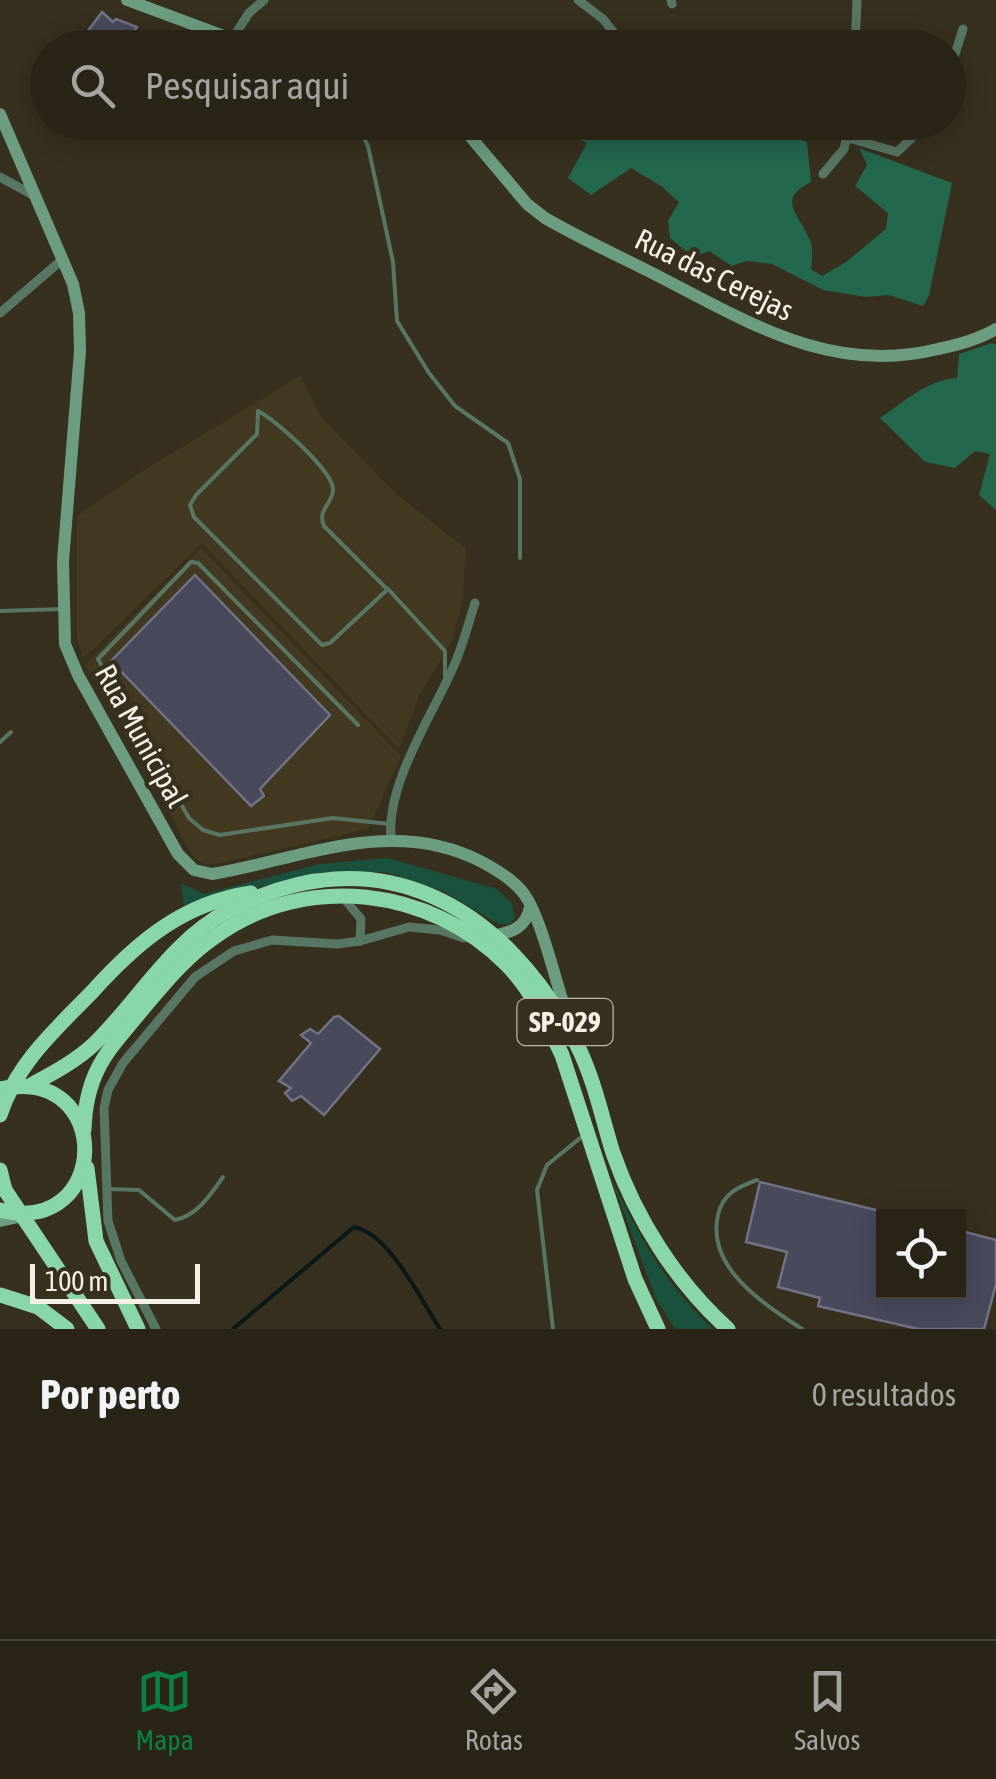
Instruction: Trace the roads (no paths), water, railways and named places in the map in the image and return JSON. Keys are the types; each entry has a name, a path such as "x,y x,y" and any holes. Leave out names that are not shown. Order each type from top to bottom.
{"highway":[{"name":"SP-029","path":"16,1086 80,1056 192,936 225,912 270,891 310,880 368,878 426,892 456,908 546,991 580,1050 615,1158 642,1220 693,1292 728,1329"},
{"path":"0,1115 6,1096 28,1059 121,959 173,918 218,900 270,891"},
{"name":"SP-029","path":"84,1130 88,1088 95,1070 176,969 214,937 264,910 303,899 375,896 407,904 488,940 546,1021 562,1056 635,1279 658,1329"},
{"path":"0,1076 16,1086 51,1092 65,1102 84,1130 96,1240 138,1329"},
{"path":"0,1210 35,1213 54,1206 70,1194 86,1158"},
{"path":"0,1170 2,1187 98,1329"},
{"path":"1,1296 38,1307 68,1329"}],"main road":[{"path":"127,0 206,30"},
{"name":"Rua Municipal","path":"0,114 73,284 79,313 80,352 63,561 62,609 69,658 178,854 194,870 212,874 341,844 390,839 468,855 514,883 530,905 580,1050"},
{"name":"Rua das Cerejas","path":"473,140 527,204 545,218 791,340 836,354 880,358 917,355 995,331"},
{"path":"488,940 513,932 523,924 530,905"},
{"path":"0,1221 35,1213"}],"street":[{"path":"238,30 264,0"},
{"path":"578,0 612,30"},
{"path":"855,30 856,0"},
{"path":"824,174 847,140"},
{"path":"855,140 897,152 910,140"},
{"path":"0,177 36,196"},
{"path":"0,313 62,260"},
{"path":"390,839 395,796 445,686 475,603"},
{"path":"341,895 361,920 360,941"},
{"path":"156,1329 112,1240 104,1190 103,1126 108,1090 123,1062 196,977 218,958 250,944 272,940 337,944 408,927 488,940"}],"lane":[{"path":"365,140 394,262 397,320 429,373 456,406 508,443 520,479 520,558"},
{"path":"388,590 330,643 322,645 194,517 190,505 196,495 257,434 258,411 282,426 333,486 332,495 323,506 324,526 388,590 444,651 445,686"},
{"path":"358,725 198,563 192,562 98,659 189,818 203,830 220,835 333,818 389,824"},
{"path":"0,611 62,609"},
{"path":"0,742 12,732"},
{"path":"553,1329 536,1190 547,1165 587,1132"},
{"path":"104,1190 139,1190 175,1220 185,1218 205,1203 222,1176"},
{"path":"757,1180 734,1188 720,1209 716,1230 721,1254 762,1302 802,1329"}],"waterway":[{"path":"233,1329 354,1227 380,1241 392,1254 440,1329"}]}
